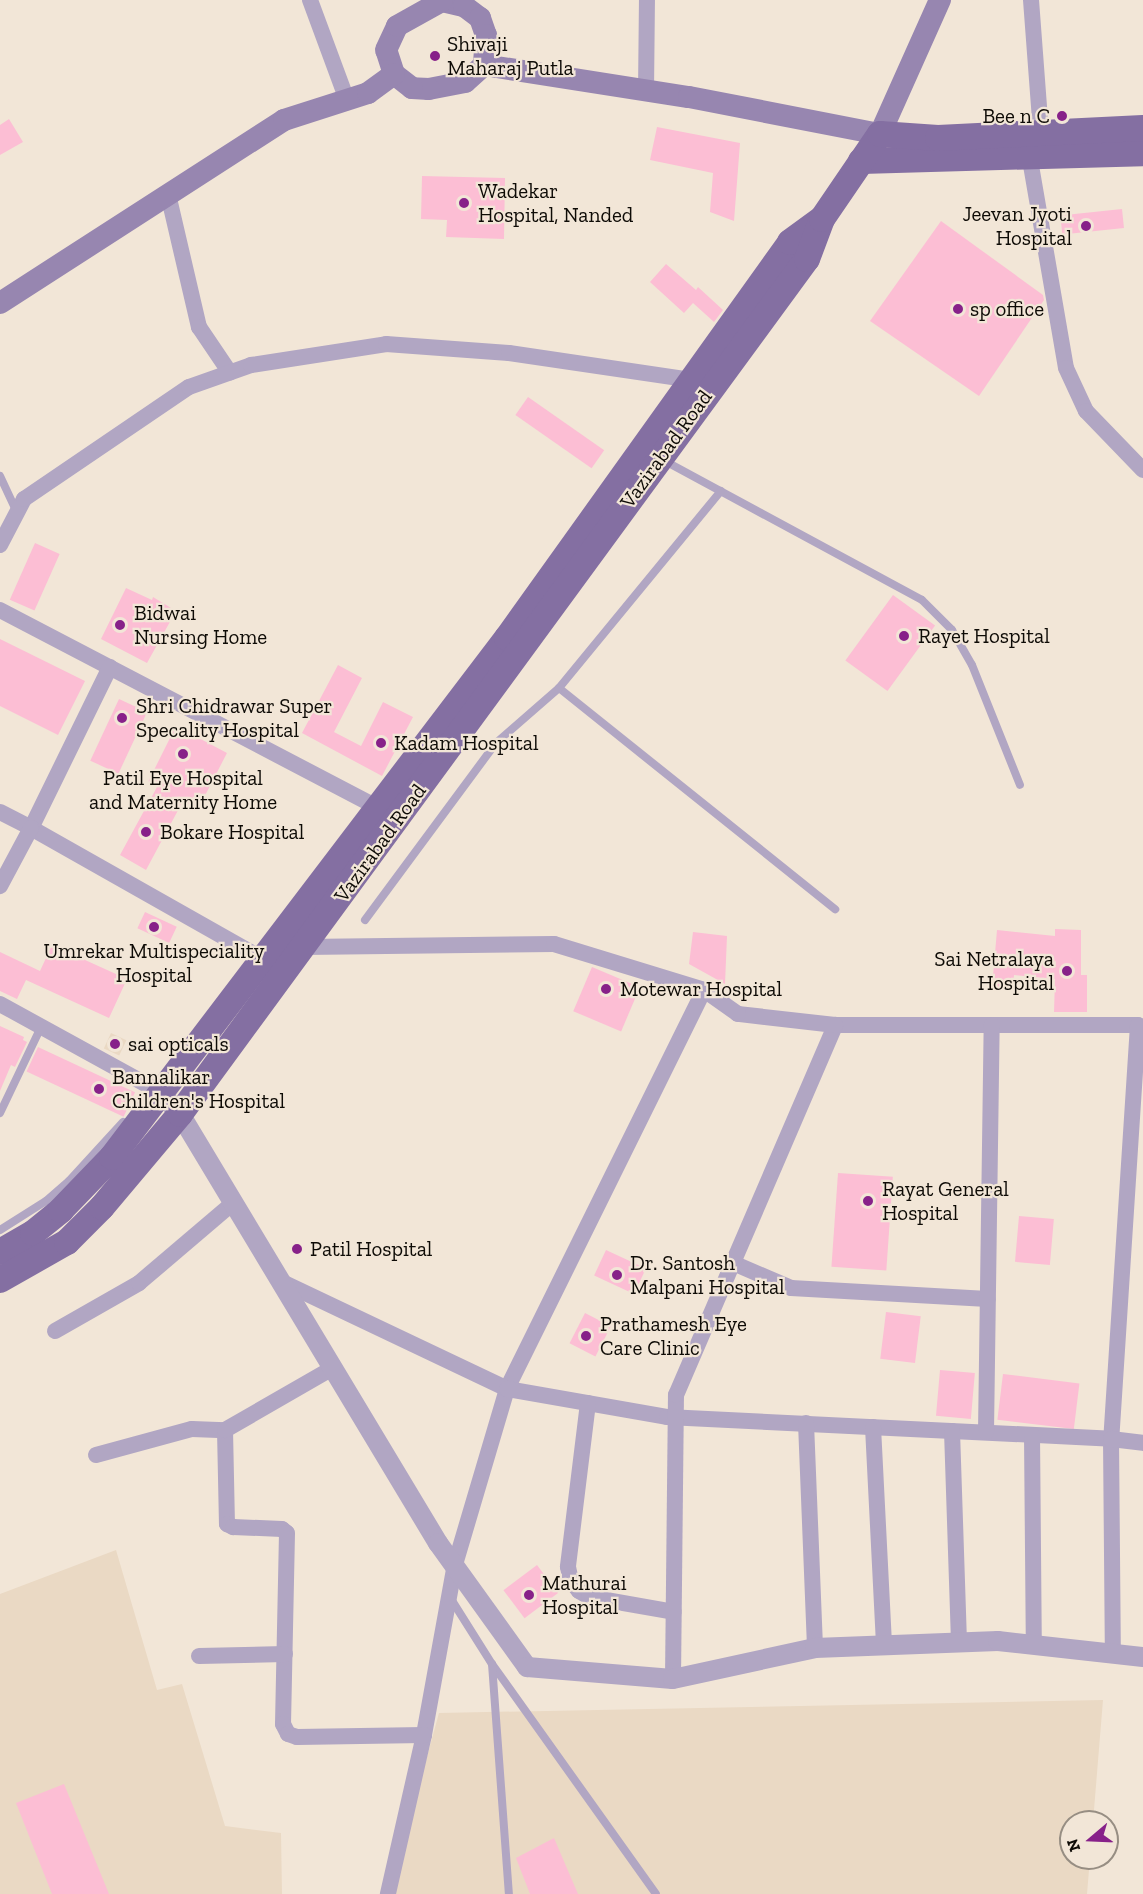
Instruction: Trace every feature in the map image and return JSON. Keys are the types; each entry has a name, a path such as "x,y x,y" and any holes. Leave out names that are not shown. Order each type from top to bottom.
{"main road":[{"name":"Vazirabad Road","path":"3,1258 82,1189 152,1092 214,1020 261,958 387,813 660,458 807,259 822,219 880,134 940,0"},
{"path":"442,2 465,3 480,18 486,35 484,65 465,82 429,90 412,88 394,74 386,50 397,26 442,2"},
{"path":"484,65 689,97 880,134 1032,141 1143,153"},
{"path":"0,303 284,120 368,93 394,74"},
{"path":"861,161 1143,128"},
{"name":"Vazirabad Road","path":"3,1258 74,1235 102,1207 180,1114 304,947 387,813 507,638 789,242 822,219"},
{"path":"214,1020 237,1037"}],"street":[{"path":"310,0 347,100"},
{"path":"646,92 647,0"},
{"path":"1031,0 1032,141 1066,368 1086,411 1143,470"},
{"path":"168,194 199,327 230,373"},
{"path":"0,545 24,499 189,387 251,365 386,344 509,353 691,380"},
{"path":"0,610 387,813"},
{"path":"0,886 110,667"},
{"path":"0,812 261,958"},
{"path":"304,947 554,944 704,990 738,1014 835,1025 1138,1025 1111,1438 1113,1654"},
{"path":"388,1894 424,1735 455,1564 507,1389 704,990"},
{"path":"0,1004 152,1092 180,1114 438,1543 527,1667 673,1679 815,1648 998,1641 1143,1657"},
{"path":"673,1679 676,1395 835,1025"},
{"path":"986,1432 992,1025"},
{"path":"55,1331 139,1283 233,1203"},
{"path":"733,1263 791,1288 825,1292 988,1299"},
{"path":"280,1281 507,1389 677,1417 1111,1438 1143,1443"},
{"path":"96,1455 192,1429 225,1430 333,1368"},
{"path":"588,1403 568,1567 571,1581 579,1591 589,1597 674,1612"},
{"path":"806,1423 815,1648"},
{"path":"873,1427 884,1645"},
{"path":"225,1430 227,1524 233,1527 282,1529 287,1533 283,1724 291,1736 424,1735"},
{"path":"952,1431 959,1642"},
{"path":"1032,1435 1034,1645"},
{"path":"199,1656 285,1654"}],"lane":[{"path":"660,458 922,600 952,630 972,665 1020,785"},
{"path":"0,476 17,512"},
{"path":"365,920 496,743 560,688 721,491"},
{"path":"560,688 835,909"},
{"path":"0,1113 41,1027"},
{"path":"3,1258 46,1201 69,1181 129,1115"},
{"path":"449,1596 492,1664 656,1894"},
{"path":"492,1664 508,1894"}],"shaded area":[{"name":"sai opticals","path":"111,1033 126,1040 119,1056 104,1048"},
{"path":"116,1550 157,1690 182,1684 225,1826 281,1833 282,1894 0,1894 0,1594"},
{"path":"1103,1700 1094,1810 1059,1810 1059,1870 1089,1870 1087,1894 389,1894 439,1713"}],"building":[{"path":"9,119 23,142 0,155 0,125"},
{"path":"657,127 740,143 734,221 710,212 713,173 650,160"},
{"path":"422,176 505,178 504,239 446,237 447,220 421,219"},
{"path":"1122,209 1124,228 1062,234 1060,215"},
{"name":"sp office","path":"941,221 1043,295 1044,300 979,396 870,321"},
{"path":"666,264 696,290 698,287 723,310 714,322 693,303 684,313 650,282"},
{"path":"528,397 604,450 592,468 515,415"},
{"path":"35,543 60,554 34,611 10,600"},
{"path":"126,588 152,600 153,597 176,611 147,663 101,639"},
{"path":"893,595 935,626 887,691 845,661"},
{"path":"0,639 85,681 58,735 0,706"},
{"path":"338,665 362,678 334,732 361,746 383,702 413,717 382,776 302,733"},
{"path":"119,699 147,712 118,774 90,761"},
{"path":"176,726 227,753 198,809 183,801 146,870 120,855 157,787 148,782"},
{"path":"145,912 177,927 169,943 137,928"},
{"path":"1055,929 1081,930 1081,975 1087,975 1087,1012 1054,1012 1055,979 1014,975 1013,990 992,988 997,930 1055,936"},
{"path":"693,932 727,936 725,984 689,964"},
{"path":"52,945 127,979 109,1018 26,980 17,999 0,991 0,952 40,971"},
{"path":"592,967 640,987 621,1032 573,1011"},
{"path":"0,1026 24,1037 23,1040 27,1042 15,1067 11,1065 0,1091"},
{"path":"38,1047 135,1092 124,1117 27,1071"},
{"path":"838,1173 893,1177 886,1271 831,1267"},
{"path":"1019,1216 1054,1219 1050,1265 1015,1262"},
{"path":"606,1250 646,1269 634,1294 594,1275"},
{"path":"886,1312 921,1316 915,1363 880,1359"},
{"path":"585,1313 611,1326 595,1356 570,1343"},
{"path":"940,1370 975,1373 971,1419 936,1416"},
{"path":"1003,1374 1079,1383 1074,1429 997,1420"},
{"path":"537,1565 558,1593 525,1618 503,1590"},
{"path":"64,1784 109,1894 52,1894 16,1803"},
{"path":"554,1838 578,1894 530,1894 516,1858"}],"place":[{"name":"Shivaji Maharaj Putla","path":"435,56"},
{"name":"Bee n C","path":"1062,116"},
{"name":"Wadekar Hospital, Nanded","path":"464,203"},
{"name":"Jeevan Jyoti Hospital","path":"1086,226"},
{"name":"sp office","path":"958,309"},
{"name":"Bidwai Nursing Home","path":"120,625"},
{"name":"Rayet Hospital","path":"904,636"},
{"name":"Shri Chidrawar Super Specality Hospital","path":"122,718"},
{"name":"Kadam Hospital","path":"381,743"},
{"name":"Patil Eye Hospital and Maternity Home","path":"183,754"},
{"name":"Bokare Hospital","path":"146,832"},
{"name":"Umrekar Multispeciality Hospital","path":"154,927"},
{"name":"Sai Netralaya Hospital","path":"1067,971"},
{"name":"Motewar Hospital","path":"606,989"},
{"name":"sai opticals","path":"115,1044"},
{"name":"Bannalikar Children's Hospital","path":"99,1089"},
{"name":"Rayat General Hospital","path":"868,1201"},
{"name":"Patil Hospital","path":"297,1249"},
{"name":"Dr. Santosh Malpani Hospital","path":"617,1275"},
{"name":"Prathamesh Eye Care Clinic","path":"586,1336"},
{"name":"Mathurai Hospital","path":"529,1595"}]}
